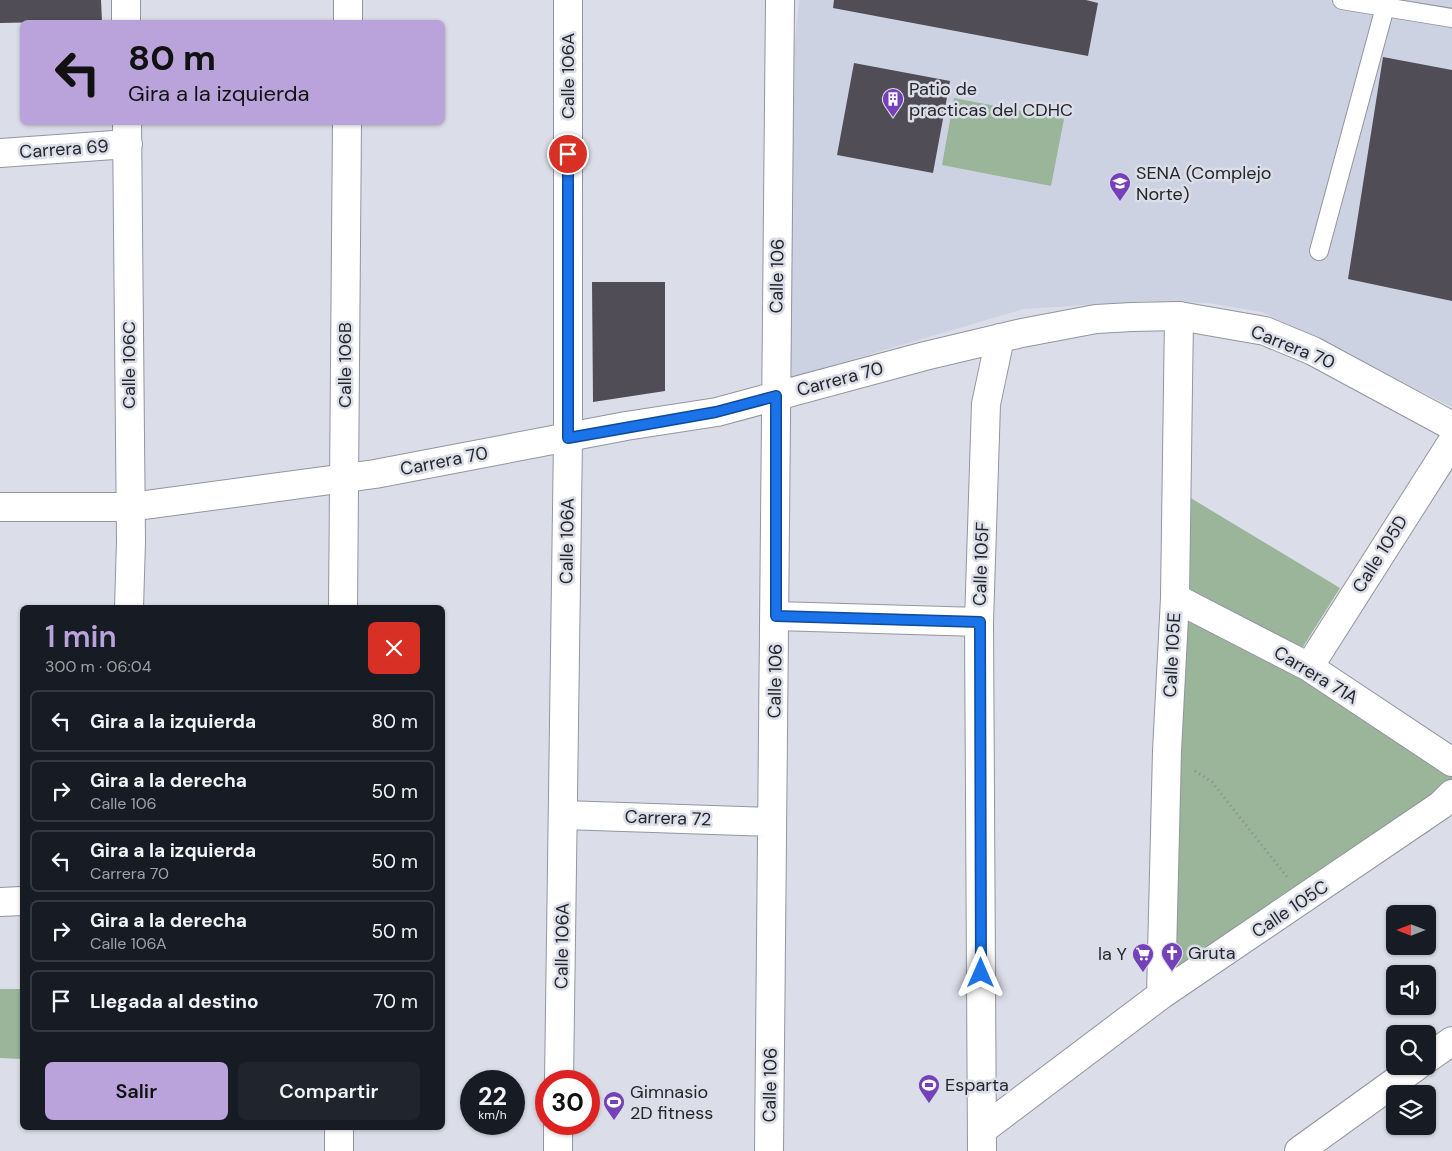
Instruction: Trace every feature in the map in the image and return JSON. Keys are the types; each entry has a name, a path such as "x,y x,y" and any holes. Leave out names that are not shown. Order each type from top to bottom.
{"street":[{"path":"126,0 126,20"},
{"path":"348,0 348,20"},
{"name":"Calle 106A","path":"559,1070 568,438 568,0"},
{"name":"Calle 106","path":"770,1151 780,0"},
{"name":"Calle 106B","path":"343,605 347,125"},
{"name":"Carrera 69","path":"0,153 128,133"},
{"name":"Calle 106C","path":"128,133 129,605"},
{"name":"Carrera 70","path":"0,506 130,507 345,478 716,412 926,356 1053,326 1096,319 1179,316 1265,332 1313,351 1452,426"},
{"name":"Calle 105E","path":"1161,995 1167,750 1175,598 1179,316"},
{"name":"Calle 105F","path":"982,1140 980,622 986,404 1000,338"},
{"name":"Calle 105D","path":"1309,667 1452,442"},
{"name":"Carrera 71A","path":"1175,598 1309,667 1452,762"},
{"path":"776,616 980,622"},
{"name":"Calle 105C","path":"982,1140 1161,995 1305,899 1441,804 1452,794"},
{"name":"Carrera 72","path":"564,814 772,822"},
{"path":"0,902 20,902"},
{"path":"1436,1052 1452,1041"},
{"path":"1299,1151 1405,1075"},
{"path":"338,1130 339,1151"},
{"path":"558,1135 558,1151"}],"lane":[{"path":"1342,0 1452,18"},
{"path":"1319,251 1385,7"}],"path":[{"path":"1167,750 1212,782 1305,899"}],"shaded area":[{"name":"SENA (Complejo Norte)","path":"799,0 1452,0 1452,407 1262,312 1209,303 1146,301 1024,309 792,377 786,259 794,49"}],"green space":[{"path":"954,98 1064,119 1051,186 942,165"},
{"path":"1189,497 1340,588 1289,669 1452,757 1452,792 1430,831 1195,970 1170,977"},
{"path":"0,989 20,989 20,1059 0,1058"}],"building":[{"path":"0,0 101,0 102,20 20,20 20,23 0,23"},
{"path":"834,0 1086,0 1098,3 1088,56 833,8"},
{"path":"1383,57 1452,70 1452,301 1348,279"},
{"name":"Patio de practicas del CDHC","path":"854,63 950,81 933,173 837,155"},
{"path":"592,282 665,282 665,391 593,402"}],"place":[{"name":"Patio de practicas del CDHC","path":"893,118"},
{"name":"SENA (Complejo Norte)","path":"1120,202"},
{"name":"Gruta","path":"1172,972"},
{"name":"la Y","path":"1143,973"},
{"name":"Esparta","path":"929,1104"},
{"name":"Gimnasio 2D fitness","path":"614,1121"}],"route":[{"path":"568,154 568,438 626,426 716,412 776,396 776,616 980,622 981,973"}]}
